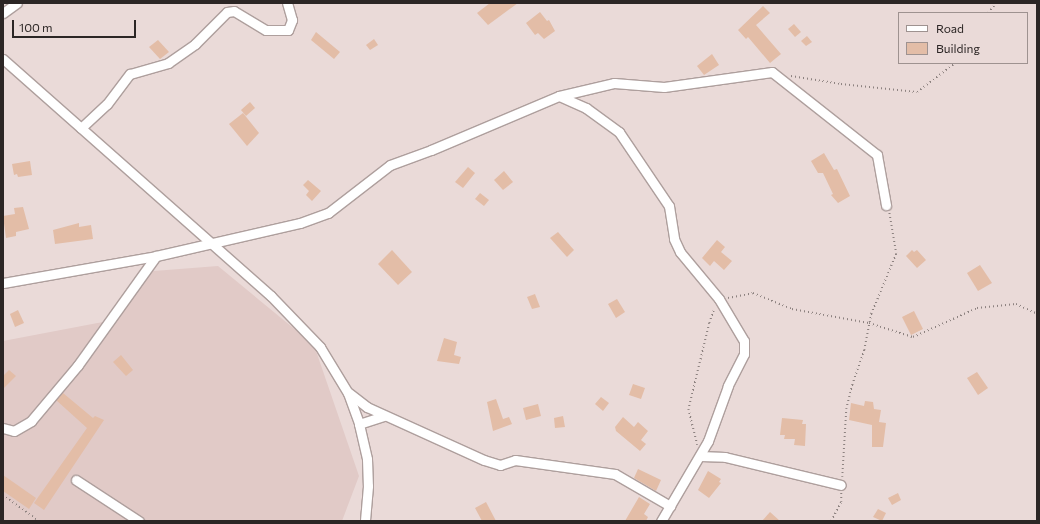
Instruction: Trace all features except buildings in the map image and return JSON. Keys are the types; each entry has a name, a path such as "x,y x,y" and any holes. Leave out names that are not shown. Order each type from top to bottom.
{"street":[{"path":"3,13 17,3"},
{"path":"81,128 107,104 130,74 168,63 195,44 227,12 234,11 266,30 288,30 292,20 287,3"},
{"path":"3,58 271,296 320,347 348,393 360,424 367,459 368,486 365,521"},
{"path":"3,283 212,245 300,223 328,213 390,165 431,150 559,96 614,83 664,87 772,72 877,155 886,205"},
{"path":"559,96 586,108 620,132 669,206 674,239 680,252 719,299 744,341 744,354 728,386 708,441 661,521"},
{"path":"3,428 14,431 31,421 78,365 156,256"},
{"path":"348,393 367,407 384,416 414,427 441,443 500,464 515,460 615,474 670,506"},
{"path":"360,424 384,416"},
{"path":"700,456 725,457 841,485"},
{"path":"76,480 139,521"}],"path":[{"path":"989,12 996,3"},
{"path":"787,75 840,84 917,92 954,64"},
{"path":"831,521 841,502 846,410 877,296 896,254 891,218 886,205"},
{"path":"700,456 688,410 709,323 719,299 753,293 792,309 869,323 913,337 978,308 1016,304 1037,314"},
{"path":"3,495 39,521"}],"shaded area":[{"path":"218,266 314,345 359,476 342,521 3,521 3,341 108,321 141,272"}]}
